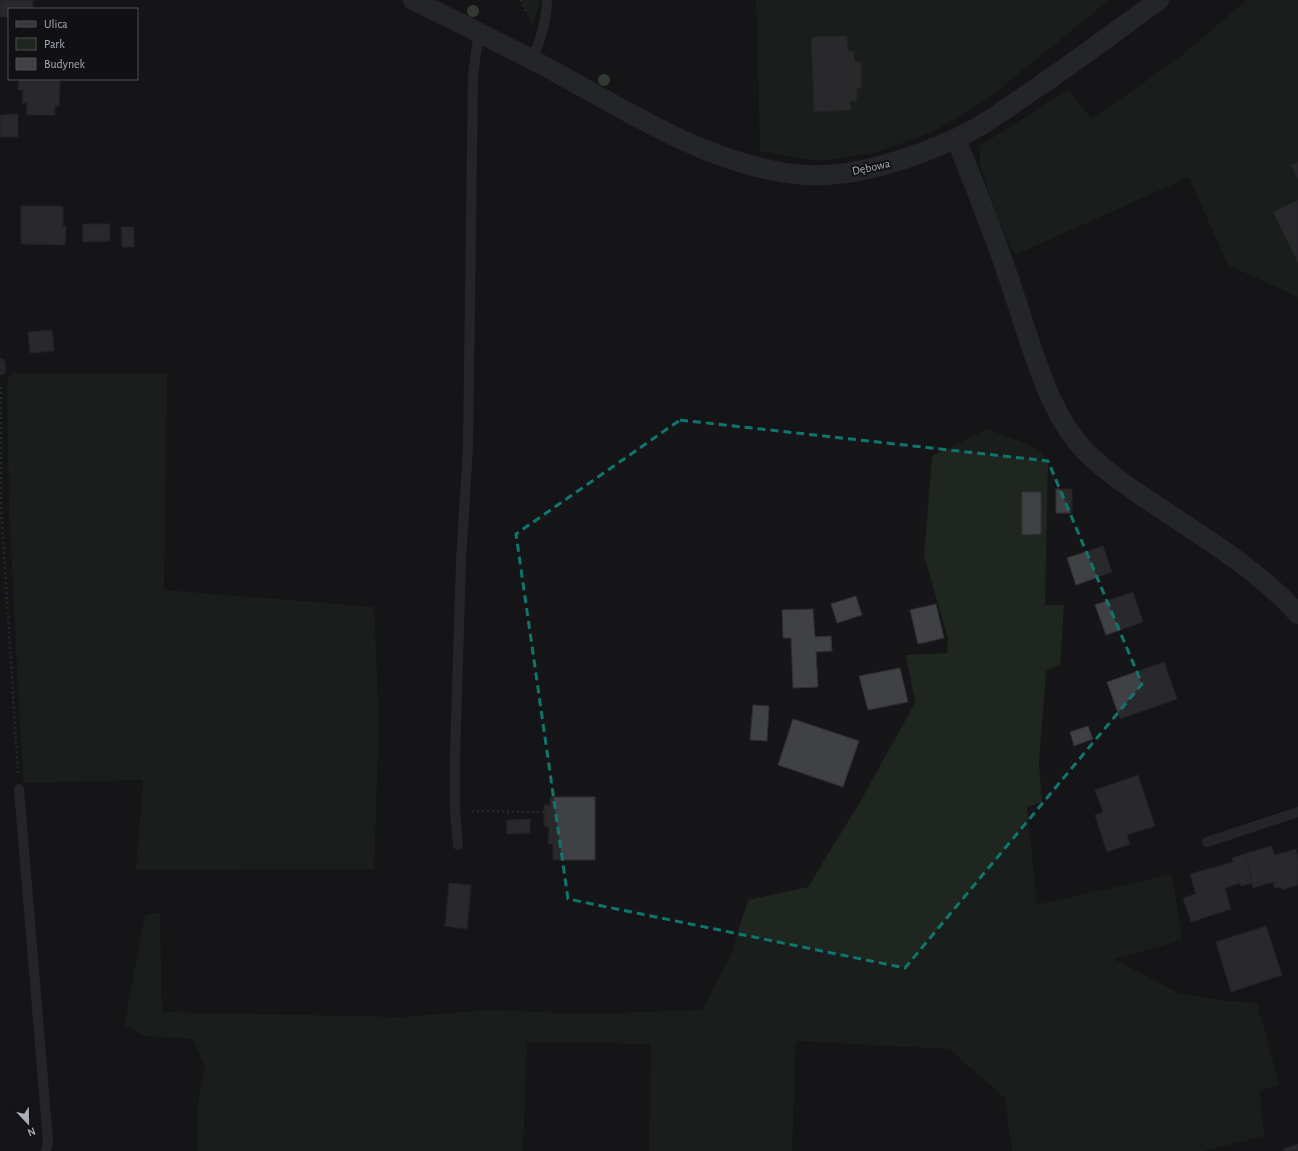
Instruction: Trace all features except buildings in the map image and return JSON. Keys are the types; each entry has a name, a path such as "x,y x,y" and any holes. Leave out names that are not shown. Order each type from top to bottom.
{"street":[{"name":"Dębowa","path":"413,0 532,59 646,122 681,139 732,160 750,165 806,175 827,174 876,167 906,158 956,139 991,119 1043,84 1159,0"},
{"path":"956,139 1004,266 1041,375 1055,408 1068,430 1085,450 1108,471 1136,492 1237,561 1270,587 1298,614"}],"lane":[{"path":"532,59 539,46 546,21 547,0"},
{"path":"458,845 455,755 460,561 468,447 473,74 479,32"},
{"path":"18,789 48,1141 46,1151"},
{"path":"1207,842 1298,812"}],"path":[{"path":"0,367 1,507 18,789"},
{"path":"456,811 544,812"}],"highlighted area":[{"path":"680,420 1048,461 1142,684 905,968 568,899 516,534"}],"green space":[{"path":"521,0 540,0 533,27"},
{"path":"756,0 1109,0 991,96 933,132 874,153 819,161 760,151"},
{"path":"1247,0 1298,0 1298,162 1291,165 1298,180 1298,200 1273,212 1298,263 1298,297 1228,265 1189,177 1015,255 996,214 980,165 980,146 1068,90 1092,119 1180,57"},
{"path":"12,373 167,373 164,590 374,607 379,724 374,869 136,870 143,780 23,783 9,506 7,381"},
{"path":"987,429 1037,448 1048,461 1045,605 1064,605 1060,665 1046,671 1039,764 1042,802 1027,807 1037,905 1172,874 1182,940 1114,959 1179,993 1226,1001 1257,1003 1279,1084 1260,1091 1264,1136 1204,1151 1012,1151 1005,1098 949,1049 796,1041 792,1151 649,1151 651,1044 527,1042 523,1151 197,1151 198,1102 205,1067 193,1039 146,1036 124,1025 145,915 160,913 162,1012 400,1017 489,1010 587,1014 702,1010 730,957 748,900 808,887 860,802 915,703 906,655 947,653 948,639 924,555 932,456"}]}
